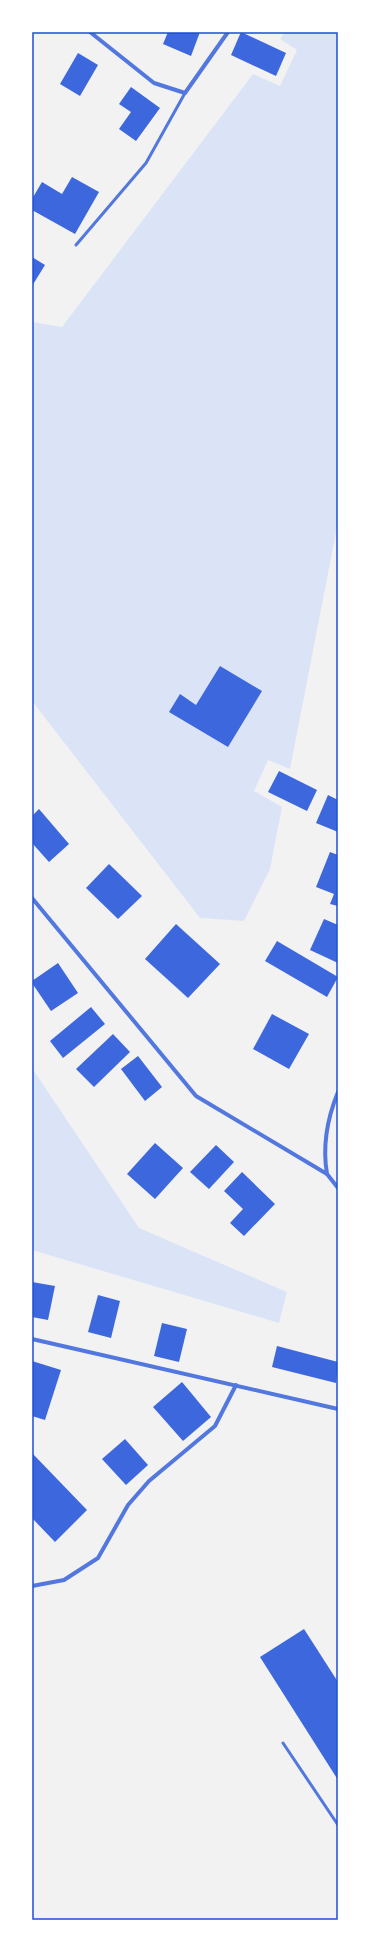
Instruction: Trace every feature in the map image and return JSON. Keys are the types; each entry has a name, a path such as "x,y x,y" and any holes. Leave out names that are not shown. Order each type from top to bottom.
{"street":[{"path":"90,32 154,83 185,92 228,32"},
{"path":"32,898 196,1096 327,1174 338,1188"},
{"path":"327,1174 324,1144 328,1123 338,1092"},
{"path":"32,1339 338,1409"},
{"path":"32,1586 64,1580 98,1558 128,1505 149,1481 215,1426 236,1386"}],"lane":[{"path":"76,245 146,162 185,92"},
{"path":"283,1743 338,1825"}],"shaded area":[{"path":"285,32 338,32 338,522 290,769 268,760 254,791 282,807 270,869 244,921 200,918 32,701 32,322 62,327 253,74 280,86 297,50 280,39"},
{"path":"32,1068 139,1228 287,1292 279,1323 32,1250"}],"building":[{"path":"168,32 200,32 191,56 163,44"},
{"path":"241,32 286,53 276,76 231,55"},
{"path":"78,53 98,65 80,96 60,84"},
{"path":"131,87 160,108 136,141 119,129 131,112 119,104"},
{"path":"72,177 99,192 75,234 32,210 32,199 42,182 62,194"},
{"path":"32,257 45,265 32,286"},
{"path":"220,666 262,691 228,747 169,712 180,694 196,705"},
{"path":"279,771 317,790 307,811 268,792"},
{"path":"328,795 338,800 338,832 316,823"},
{"path":"39,809 69,844 49,862 32,843 32,816"},
{"path":"330,852 338,855 338,906 330,904 334,894 316,887"},
{"path":"109,864 142,896 118,919 86,888"},
{"path":"324,919 338,925 338,963 310,950"},
{"path":"176,924 220,964 188,998 145,959"},
{"path":"277,941 338,977 327,997 265,961"},
{"path":"58,963 78,993 51,1011 32,981"},
{"path":"91,1007 105,1024 63,1058 50,1041"},
{"path":"272,1014 309,1034 289,1069 253,1049"},
{"path":"113,1034 130,1052 94,1087 76,1069"},
{"path":"138,1056 162,1087 145,1101 121,1069"},
{"path":"155,1143 183,1168 155,1199 127,1174"},
{"path":"216,1145 234,1162 209,1189 190,1172"},
{"path":"242,1172 275,1204 244,1236 230,1223 243,1209 224,1191"},
{"path":"32,1282 55,1286 48,1320 32,1317"},
{"path":"98,1295 120,1301 111,1338 88,1332"},
{"path":"162,1323 187,1329 179,1362 154,1356"},
{"path":"277,1346 338,1362 336,1383 272,1367"},
{"path":"32,1361 61,1370 45,1420 32,1416"},
{"path":"182,1382 211,1417 183,1441 153,1407"},
{"path":"125,1439 148,1465 126,1485 102,1459"},
{"path":"32,1453 87,1510 55,1542 32,1518"},
{"path":"304,1629 338,1682 338,1780 260,1657"}]}
